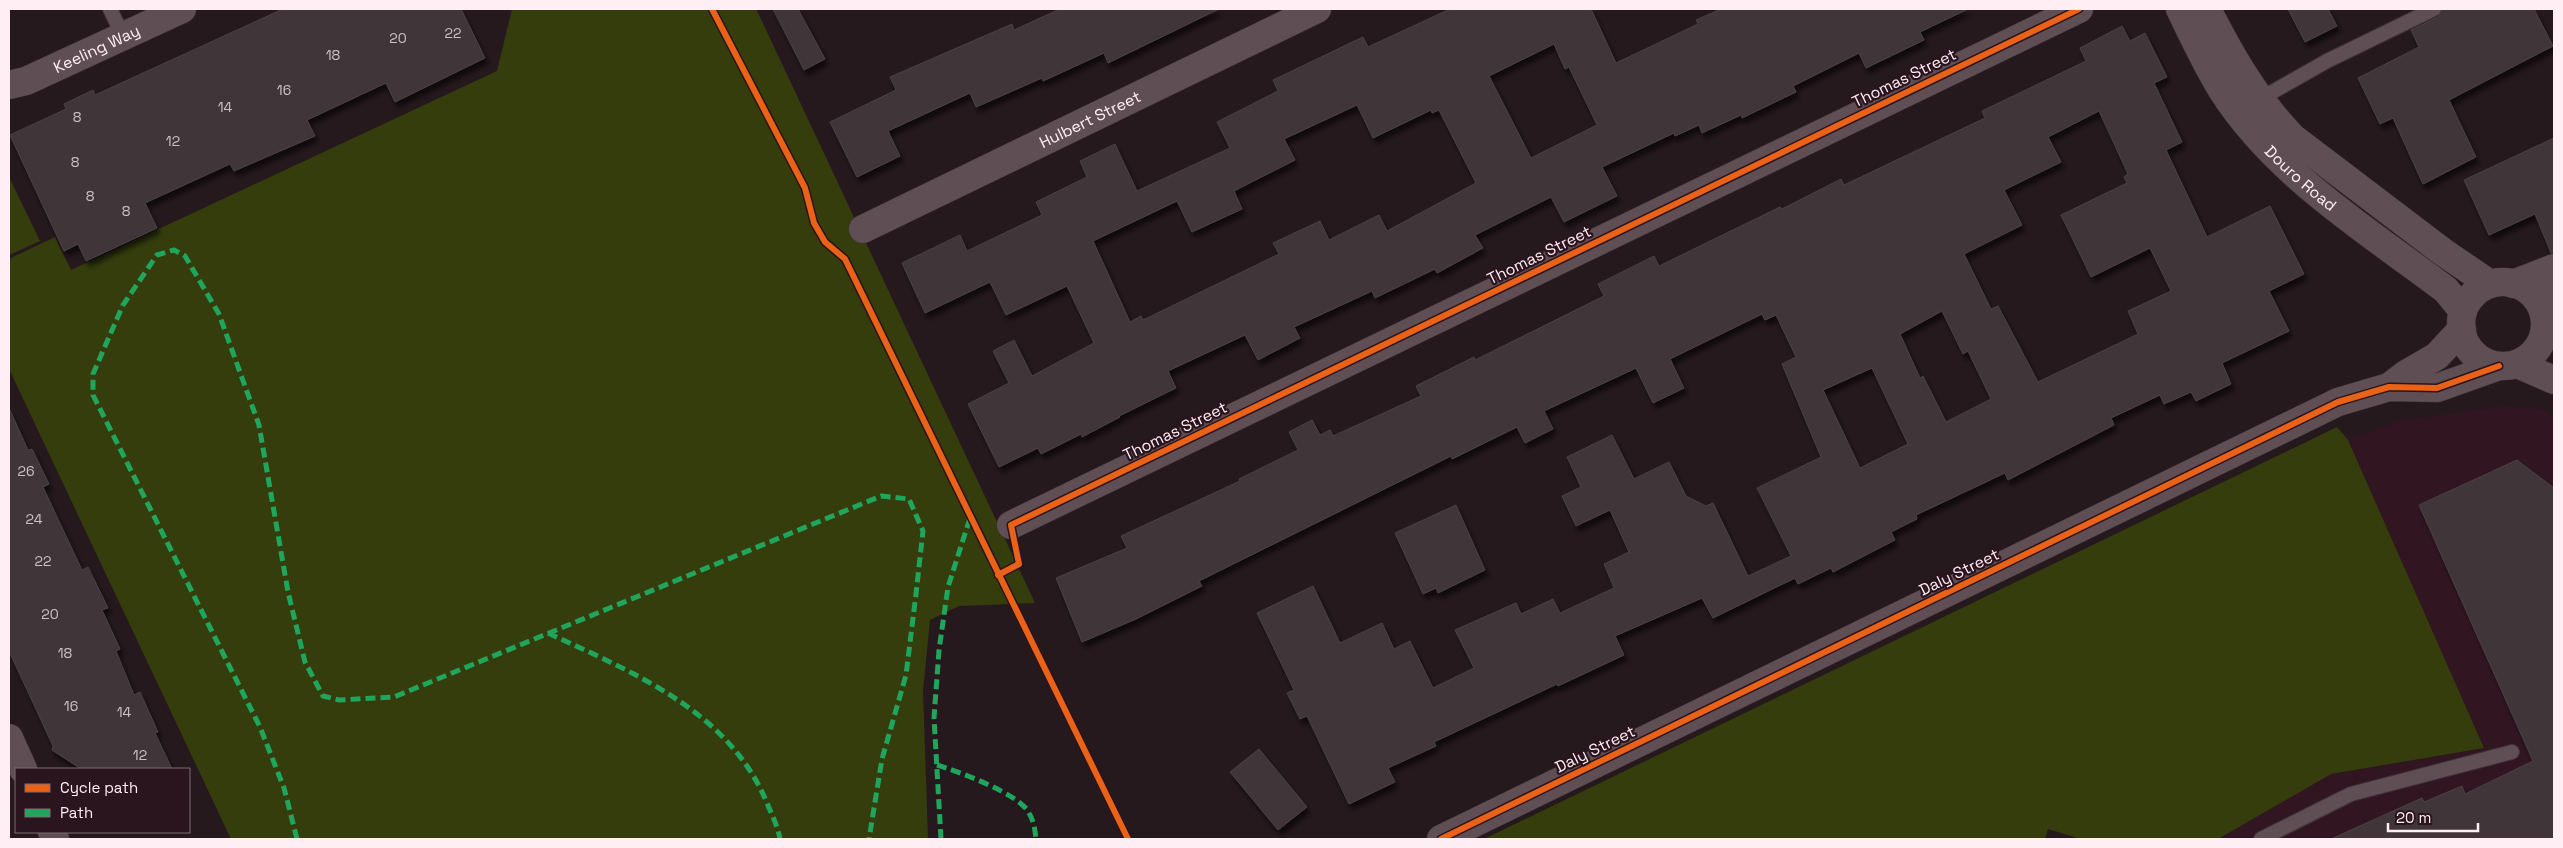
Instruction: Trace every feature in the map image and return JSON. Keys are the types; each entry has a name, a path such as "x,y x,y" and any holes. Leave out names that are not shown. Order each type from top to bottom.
{"street":[{"name":"Keeling Way","path":"9,85 26,81 182,9"},
{"name":"Hulbert Street","path":"863,230 1317,9"},
{"name":"Thomas Street","path":"1012,525 2079,9"},
{"name":"Douro Road","path":"2180,9 2223,90 2250,126 2288,168 2446,290 2462,320"},
{"name":"Douro Road","path":"2207,9 2244,77 2272,117 2293,138 2443,252 2502,284"},
{"path":"2554,268 2478,290 2469,300 2462,320 2466,343 2474,354 2485,362 2508,365 2554,380"},
{"path":"2502,284 2526,289 2536,298 2549,317 2543,338 2537,349 2508,365"},
{"name":"Daly Street","path":"2388,387 2437,356 2462,320"},
{"name":"Daly Street","path":"1441,839 2344,400 2388,387 2437,388 2508,365"},
{"path":"9,738 23,768"}],"lane":[{"path":"110,9 123,36"},
{"path":"2260,99 2326,61 2434,9"},
{"path":"2261,839 2350,794 2512,752"}],"shaded area":[{"path":"2505,406 2543,409 2554,418 2554,839 2218,839 2331,774 2484,748 2348,440 2398,421"}],"green space":[{"path":"512,9 756,9 1035,603 959,606 930,620 923,691 928,839 231,839 9,369 9,259 55,237 71,270 497,71"},
{"path":"9,177 40,241 9,255"},
{"path":"2337,427 2348,440 2484,748 2331,774 2218,839 2081,839 2048,829 2045,839 1484,839"}],"building":[{"path":"283,9 461,9 485,58 395,102 386,83 307,120 315,136 234,171 230,164 145,203 157,228 86,261 78,244 64,251 10,135 66,109 64,104 93,90 95,95"},
{"path":"773,9 798,9 825,59 804,70"},
{"path":"1060,9 1219,9 1108,63 1104,53 1043,81 1042,78 976,107 970,93 888,131 900,156 857,177 830,122 896,90 890,77 1012,24 1014,30"},
{"path":"1450,9 1591,9 1616,63 1698,24 1696,20 1721,9 1968,9 1920,32 1924,40 1866,68 1859,53 1793,86 1796,92 1742,118 1741,115 1702,133 1699,125 1675,136 1674,133 1602,167 1617,196 1564,222 1551,197 1475,235 1483,248 1437,273 1435,269 1375,298 1372,291 1294,327 1300,338 1258,360 1245,335 1168,371 1176,388 1119,416 1082,437 1081,434 1041,454 1038,448 999,467 968,404 1009,383 993,351 1014,340 1032,376 1094,343 1067,286 1006,315 990,282 925,313 902,263 960,235 967,251 1042,215 1036,202 1087,177 1080,161 1115,144 1137,191 1230,148 1217,122 1278,91 1273,80 1363,37 1368,47","holes":["1554,44 1565,69 1569,67 1597,125 1531,158 1489,76","1357,105 1373,138 1431,110 1432,113 1439,110 1476,183 1387,231 1379,215 1329,240 1320,221 1273,243 1279,254 1143,320 1141,316 1130,322 1093,241 1177,201 1192,232 1242,209 1234,191 1295,160 1284,139"]},
{"path":"2288,9 2328,9 2337,26 2305,42"},
{"path":"2443,9 2534,9 2553,46 2449,100 2476,157 2423,184 2393,118 2380,124 2358,78 2419,47 2411,30 2438,17"},
{"path":"2122,26 2130,41 2145,33 2167,77 2154,83 2182,142 2166,150 2207,237 2270,206 2304,274 2269,291 2289,331 2222,363 2231,384 2196,401 2191,392 2164,404 2160,395 2111,418 2114,425 2008,480 2005,473 1916,515 1917,519 1891,532 1895,540 1833,572 1831,568 1798,584 1795,578 1713,618 1702,598 1615,636 1624,655 1558,686 1557,684 1434,742 1436,746 1388,768 1395,782 1349,804 1307,716 1300,719 1287,693 1294,690 1257,613 1313,586 1340,643 1382,623 1394,649 1410,641 1433,688 1474,668 1455,630 1516,603 1521,614 1553,599 1560,613 1614,588 1604,564 1629,552 1610,510 1576,526 1562,496 1581,487 1567,457 1612,435 1634,479 1669,462 1686,496 1706,506 1713,503 1748,576 1791,556 1757,488 1821,457 1782,364 1796,357 1776,315 1765,320 1762,314 1670,359 1684,388 1653,403 1636,368 1544,411 1553,429 1525,443 1517,427 1452,459 1451,456 1199,581 1202,586 1136,619 1082,642 1056,578 1127,548 1121,536 1240,481 1239,479 1298,450 1289,432 1312,420 1320,435 1330,430 1333,436 1421,396 1416,386 1474,357 1475,360 1604,296 1598,284 1654,256 1659,266 1780,207 1782,209 1841,179 1844,185 1985,118 1982,111 2086,61 2080,48","holes":["2099,111 2128,174 2124,177 2127,183 2061,215 2091,277 2150,248 2171,291 2128,311 2138,334 2038,382 1998,306 1991,309 1964,254 2022,225 2004,190 2061,162 2048,137","1942,311 1963,354 1968,351 1991,399 1946,422 1923,376 1920,378 1900,334","1872,368 1908,444 1860,468 1823,390"]},
{"path":"2554,138 2554,253 2551,253 2535,214 2489,235 2464,180"},
{"path":"9,408 28,450 32,449 49,484 43,487 82,570 88,567 108,608 102,610 120,649 116,651 134,695 140,692 158,732 155,733 172,768 79,768 52,750 53,746 9,651"},
{"path":"2517,460 2554,488 2554,839 2331,839 2422,798 2424,802 2462,786 2465,794 2533,761 2419,505"},
{"path":"1456,505 1485,570 1438,593 1436,588 1423,594 1395,533"},
{"path":"1259,749 1307,807 1278,830 1230,772"}],"marked path":[{"path":"297,839 284,788 260,727 93,395 93,374 123,305 157,255 174,250 185,256 219,314 259,425 288,592 305,662 323,696 339,700 394,697 881,496 909,499 923,531 916,594 906,675 882,759 869,839"},
{"path":"941,839 934,718 939,650 948,587 970,518"},
{"path":"548,633 645,680 676,698 704,719 729,743 750,771 767,803 780,839"},
{"path":"937,765 959,772 1014,798 1031,816 1036,839"}],"cycle path":[{"path":"712,9 805,188 814,223 825,242 845,259 1128,839"},
{"path":"998,575 1019,564 1011,525 2079,9"},
{"path":"1441,839 2338,402 2389,387 2437,388 2499,366"}]}
